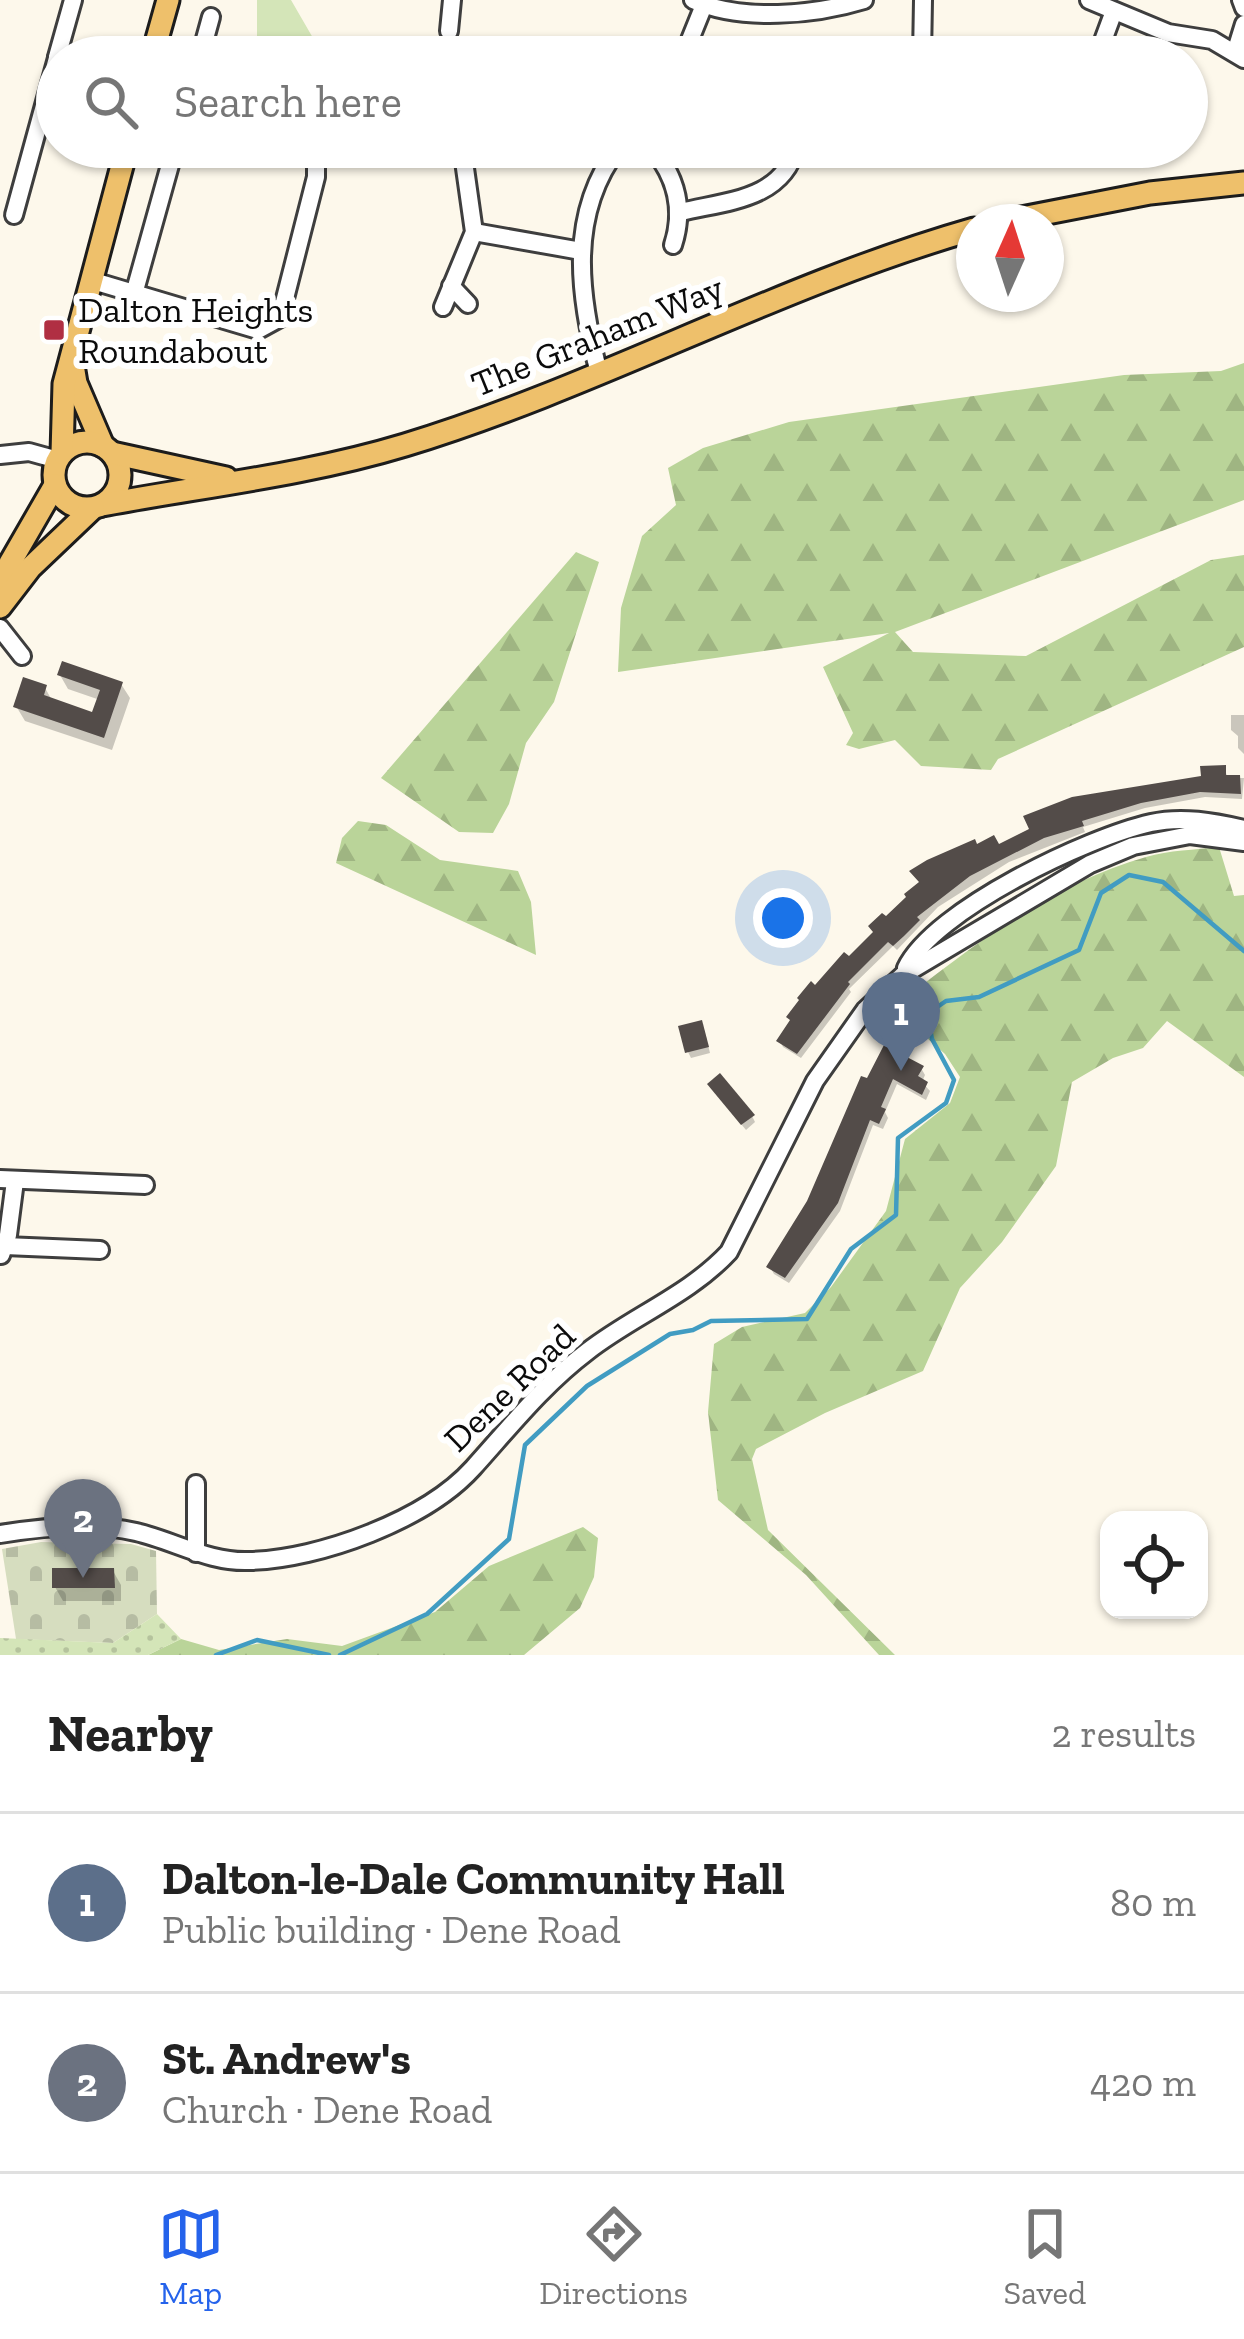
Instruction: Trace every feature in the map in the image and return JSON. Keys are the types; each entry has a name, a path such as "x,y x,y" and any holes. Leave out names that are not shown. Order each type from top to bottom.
{"main road":[{"path":"158,36 168,0"},
{"path":"0,591 10,563 55,485 64,384 121,168"},
{"path":"1064,208 1244,183"},
{"name":"The Graham Way","path":"97,506 315,467 406,445 599,373 835,274 956,235"},
{"path":"0,607 30,568 117,490 120,477 76,383 71,358"},
{"path":"60,456 82,442 107,450"},
{"name":"The Graham Way","path":"107,450 238,481"},
{"path":"55,485 70,504 97,506"}],"street":[{"path":"63,36 73,0"},
{"path":"449,31 452,0"},
{"path":"689,36 699,3 768,14 864,0"},
{"path":"922,36 923,0"},
{"path":"1088,0 1168,33 1187,36"},
{"path":"1105,36 1114,11"},
{"path":"206,36 211,16"},
{"path":"1208,39 1240,56 1244,24"},
{"path":"14,215 36,135"},
{"path":"134,294 169,168"},
{"path":"89,280 258,330 280,318 316,168"},
{"path":"443,307 474,232 465,168"},
{"path":"599,373 581,294 581,251 595,189 607,168"},
{"path":"667,168 681,212 673,245"},
{"path":"681,212 757,194 776,184 785,168"},
{"path":"474,232 581,251"},
{"path":"451,286 468,304"},
{"path":"0,454 60,456"},
{"path":"0,628 22,656"},
{"name":"Dene Road","path":"0,1534 91,1528 134,1532 196,1553 252,1561 302,1552 387,1526 454,1486 532,1401 589,1350 712,1270 729,1252 827,1062 865,1010 903,975 1101,849 1152,831 1193,828 1241,835"},
{"path":"100,1250 3,1251 8,1180 146,1185"},
{"path":"196,1484 196,1553"}],"green space":[{"path":"257,0 291,0 312,36 257,36"},
{"path":"1244,363 1244,500 895,632 913,652 1026,656 1211,560 1244,555 1244,647 998,759 991,770 921,766 895,740 859,749 846,745 853,733 823,667 889,633 618,672 621,608 642,536 676,505 668,468 703,448 789,422 1124,375 1221,371"},
{"path":"576,552 599,562 554,702 526,743 509,804 493,833 459,832 381,778"},
{"path":"358,821 386,825 440,860 518,871 531,902 536,955 336,863 342,838"},
{"path":"1219,847 1234,896 1244,895 1244,1077 1167,1021 1143,1048 1113,1058 1072,1082 1056,1166 1002,1242 960,1288 923,1371 756,1449 752,1459 768,1530 895,1655 879,1655 806,1575 718,1500 708,1412 714,1344 742,1327 805,1313 831,1287 886,1211 905,1139 950,1103 960,1077 945,1054 893,1008 981,941 1077,883 1155,855"},
{"path":"583,1527 598,1538 594,1577 580,1608 524,1655 148,1655 181,1639 219,1650 287,1639 342,1646 435,1612 489,1566"},
{"path":"41,1542 131,1544 156,1551 157,1614 113,1643 16,1639 2,1549"},
{"path":"157,1614 181,1639 148,1655 0,1655 0,1638 113,1643"}],"building":[{"path":"62,661 123,682 104,738 13,707 23,677 47,685 44,695 92,712 100,690 57,675"},
{"path":"1226,765 1226,775 1240,775 1241,794 1200,792 1141,803 1082,821 1084,826 1044,838 970,876 917,917 920,920 893,946 888,942 848,982 797,1054 776,1041 811,981 815,985 844,952 849,956 873,932 868,926 882,913 886,916 919,882 909,871 975,839 977,844 994,835 999,844 1029,829 1023,816 1072,797 1201,776 1200,766"},
{"path":"702,1020 709,1047 685,1053 678,1026"},
{"path":"884,1045 924,1066 918,1076 928,1082 922,1095 893,1079 881,1107 886,1109 879,1124 870,1120 838,1203 785,1278 766,1267 807,1201 861,1076 867,1078"},
{"path":"720,1073 755,1115 741,1125 707,1084"},
{"path":"52,1568 114,1568 115,1588 52,1588"}],"waterway":[{"path":"340,1655 427,1614 509,1539 525,1445 587,1386 670,1334 711,1321 807,1319 851,1249 896,1215 898,1138 946,1103 954,1080 932,1039 927,1014 946,1001 979,997 1079,950 1101,893 1129,875 1163,882 1244,951"},
{"path":"216,1655 257,1640 329,1655"}],"place":[{"name":"Dalton Heights Roundabout","path":"54,330"},
{"name":"Dalton-le-Dale Community Hall","path":"901,1071"},
{"name":"St. Andrew's","path":"83,1578"}]}
